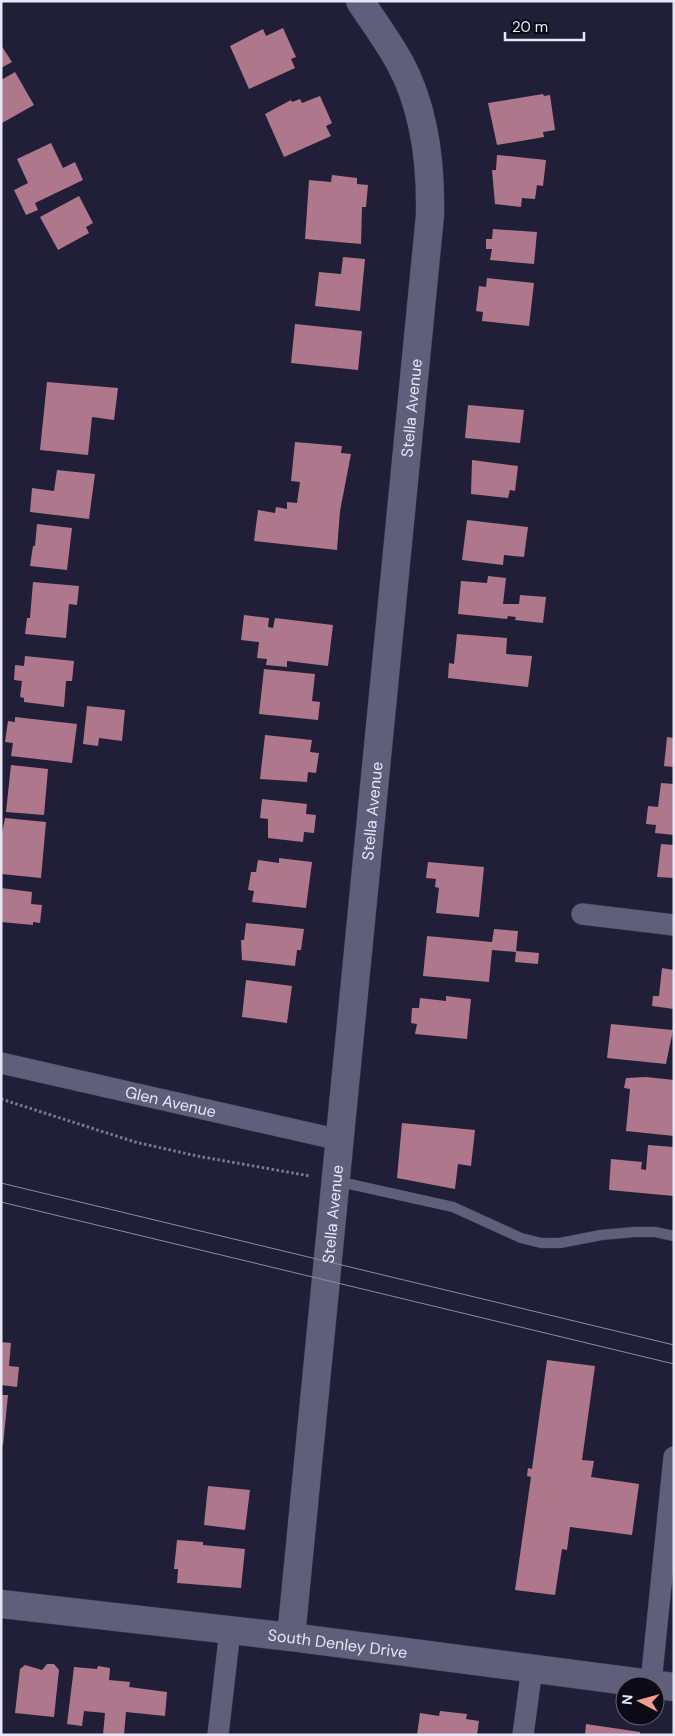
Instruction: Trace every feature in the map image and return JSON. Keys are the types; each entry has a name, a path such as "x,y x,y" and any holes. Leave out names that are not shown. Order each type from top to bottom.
{"street":[{"name":"Stella Avenue","path":"291,1637 429,225 430,181 426,140 414,94 400,62 360,1"},
{"path":"582,914 674,925"},
{"name":"Glen Avenue","path":"1,1063 340,1140"},
{"path":"662,1676 674,1457"},
{"name":"South Denley Drive","path":"1,1604 291,1637 615,1679"},
{"path":"218,1735 230,1630"},
{"path":"523,1735 532,1668"}],"lane":[{"path":"336,1180 454,1207 521,1238 541,1243 560,1243 601,1235 635,1232 655,1232 674,1236"}],"path":[{"path":"1,1099 135,1142 197,1156 336,1180"}],"building":[{"path":"283,28 296,57 291,59 295,68 249,89 230,46 263,29 266,36"},
{"path":"1,45 12,62 1,68"},
{"path":"15,72 34,105 2,123 1,80"},
{"path":"543,94 544,96 550,95 555,130 543,132 544,137 497,145 488,103"},
{"path":"320,96 332,123 326,126 331,136 284,157 265,114 291,100 292,102 300,99 302,103"},
{"path":"51,143 63,168 75,162 83,180 35,203 38,210 26,215 14,190 28,183 17,159"},
{"path":"497,155 546,160 543,186 537,185 535,199 522,198 521,207 495,204 492,170 496,170"},
{"path":"332,175 357,178 357,184 368,185 366,207 362,207 361,244 305,239 309,180 331,182"},
{"path":"79,196 93,223 86,227 89,233 58,250 40,217"},
{"path":"493,229 537,232 534,264 490,260 492,249 486,249 486,239 492,239"},
{"path":"343,257 365,259 360,311 315,306 319,272 341,274"},
{"path":"487,278 534,283 529,326 482,321 483,312 476,311 479,286 486,287"},
{"path":"295,324 362,331 358,370 291,363"},
{"path":"47,382 118,388 114,420 92,417 88,455 40,450"},
{"path":"468,405 524,410 520,443 465,438"},
{"path":"295,442 342,446 341,453 351,454 340,511 337,550 254,541 258,510 275,513 276,507 287,509 287,502 297,503 300,482 291,481"},
{"path":"472,460 518,466 515,491 510,490 508,498 471,494"},
{"path":"57,470 95,474 89,519 30,512 32,488 54,491"},
{"path":"467,520 528,527 524,557 504,555 503,565 462,560"},
{"path":"37,524 72,528 67,570 30,566 33,546 35,546"},
{"path":"488,576 506,578 503,604 519,604 520,595 546,597 543,623 515,620 516,617 508,616 507,619 458,614 461,581 487,583"},
{"path":"33,582 79,586 77,605 69,604 66,638 25,634 27,618 30,618"},
{"path":"244,615 269,618 268,627 273,628 275,618 333,625 328,666 287,661 287,667 266,665 267,659 257,658 259,642 241,640"},
{"path":"457,634 507,638 506,654 532,656 528,687 448,678 449,663 454,664"},
{"path":"25,656 74,661 72,681 66,681 64,707 24,702 24,698 20,697 22,681 14,680 15,665 24,666"},
{"path":"264,669 315,674 312,701 320,702 318,720 259,714"},
{"path":"87,706 125,710 122,741 99,738 98,746 83,744"},
{"path":"15,717 77,724 72,763 11,756 13,743 5,742 8,721 15,722"},
{"path":"265,735 312,740 310,752 319,753 316,773 308,772 307,782 260,779"},
{"path":"667,737 674,738 674,767 664,766"},
{"path":"11,765 48,769 44,815 6,812"},
{"path":"661,783 674,784 674,835 655,833 656,825 646,824 648,806 658,807"},
{"path":"262,799 307,804 306,814 316,815 314,833 304,832 303,842 268,838 268,819 260,818"},
{"path":"5,818 46,822 41,878 1,874 1,838"},
{"path":"661,844 674,845 674,878 657,877"},
{"path":"279,858 312,862 306,908 252,902 254,891 248,890 251,872 256,872 258,860 279,863"},
{"path":"428,862 484,867 479,917 436,913 439,888 435,887 436,879 426,878"},
{"path":"1,888 32,892 31,904 42,905 40,923 33,922 33,925 1,922"},
{"path":"246,923 304,929 301,950 297,950 295,966 242,960 241,940 244,940"},
{"path":"494,929 518,931 516,952 492,950 489,982 423,976 427,936 492,942"},
{"path":"516,951 539,953 538,964 515,962"},
{"path":"662,968 674,970 674,1009 652,1006 653,996 659,996"},
{"path":"246,980 292,986 287,1023 242,1017"},
{"path":"446,996 471,999 467,1039 415,1034 417,1024 411,1023 412,1008 419,1008 420,998 446,1001"},
{"path":"611,1024 673,1030 666,1064 607,1058"},
{"path":"646,1077 674,1080 674,1136 626,1131 630,1089 624,1088 626,1078"},
{"path":"402,1123 475,1130 471,1166 458,1164 455,1189 397,1178"},
{"path":"648,1145 674,1147 674,1196 609,1190 611,1159 642,1162 641,1169 646,1170"},
{"path":"1,1342 11,1343 9,1366 19,1367 17,1387 1,1385"},
{"path":"547,1360 595,1366 582,1460 594,1461 591,1477 639,1484 632,1535 570,1527 567,1550 562,1549 555,1595 515,1590 531,1477 527,1476 528,1468 532,1469"},
{"path":"1,1395 8,1395 3,1445 1,1445"},
{"path":"208,1486 250,1490 245,1530 204,1525"},
{"path":"177,1540 203,1542 203,1545 245,1549 241,1588 177,1583 178,1569 174,1569"},
{"path":"47,1664 54,1664 59,1670 54,1717 15,1713 20,1669 25,1665 42,1670"},
{"path":"98,1666 110,1668 109,1680 130,1682 129,1687 167,1692 165,1716 126,1712 124,1735 103,1735 105,1713 84,1711 82,1726 67,1724 74,1667 97,1669"},
{"path":"440,1711 467,1714 466,1719 479,1721 477,1735 417,1735 420,1713 439,1716"},
{"path":"586,1724 640,1732 640,1735 585,1735"}],"tram line":[{"path":"1,1183 674,1345"},
{"path":"1,1202 674,1364"}]}
